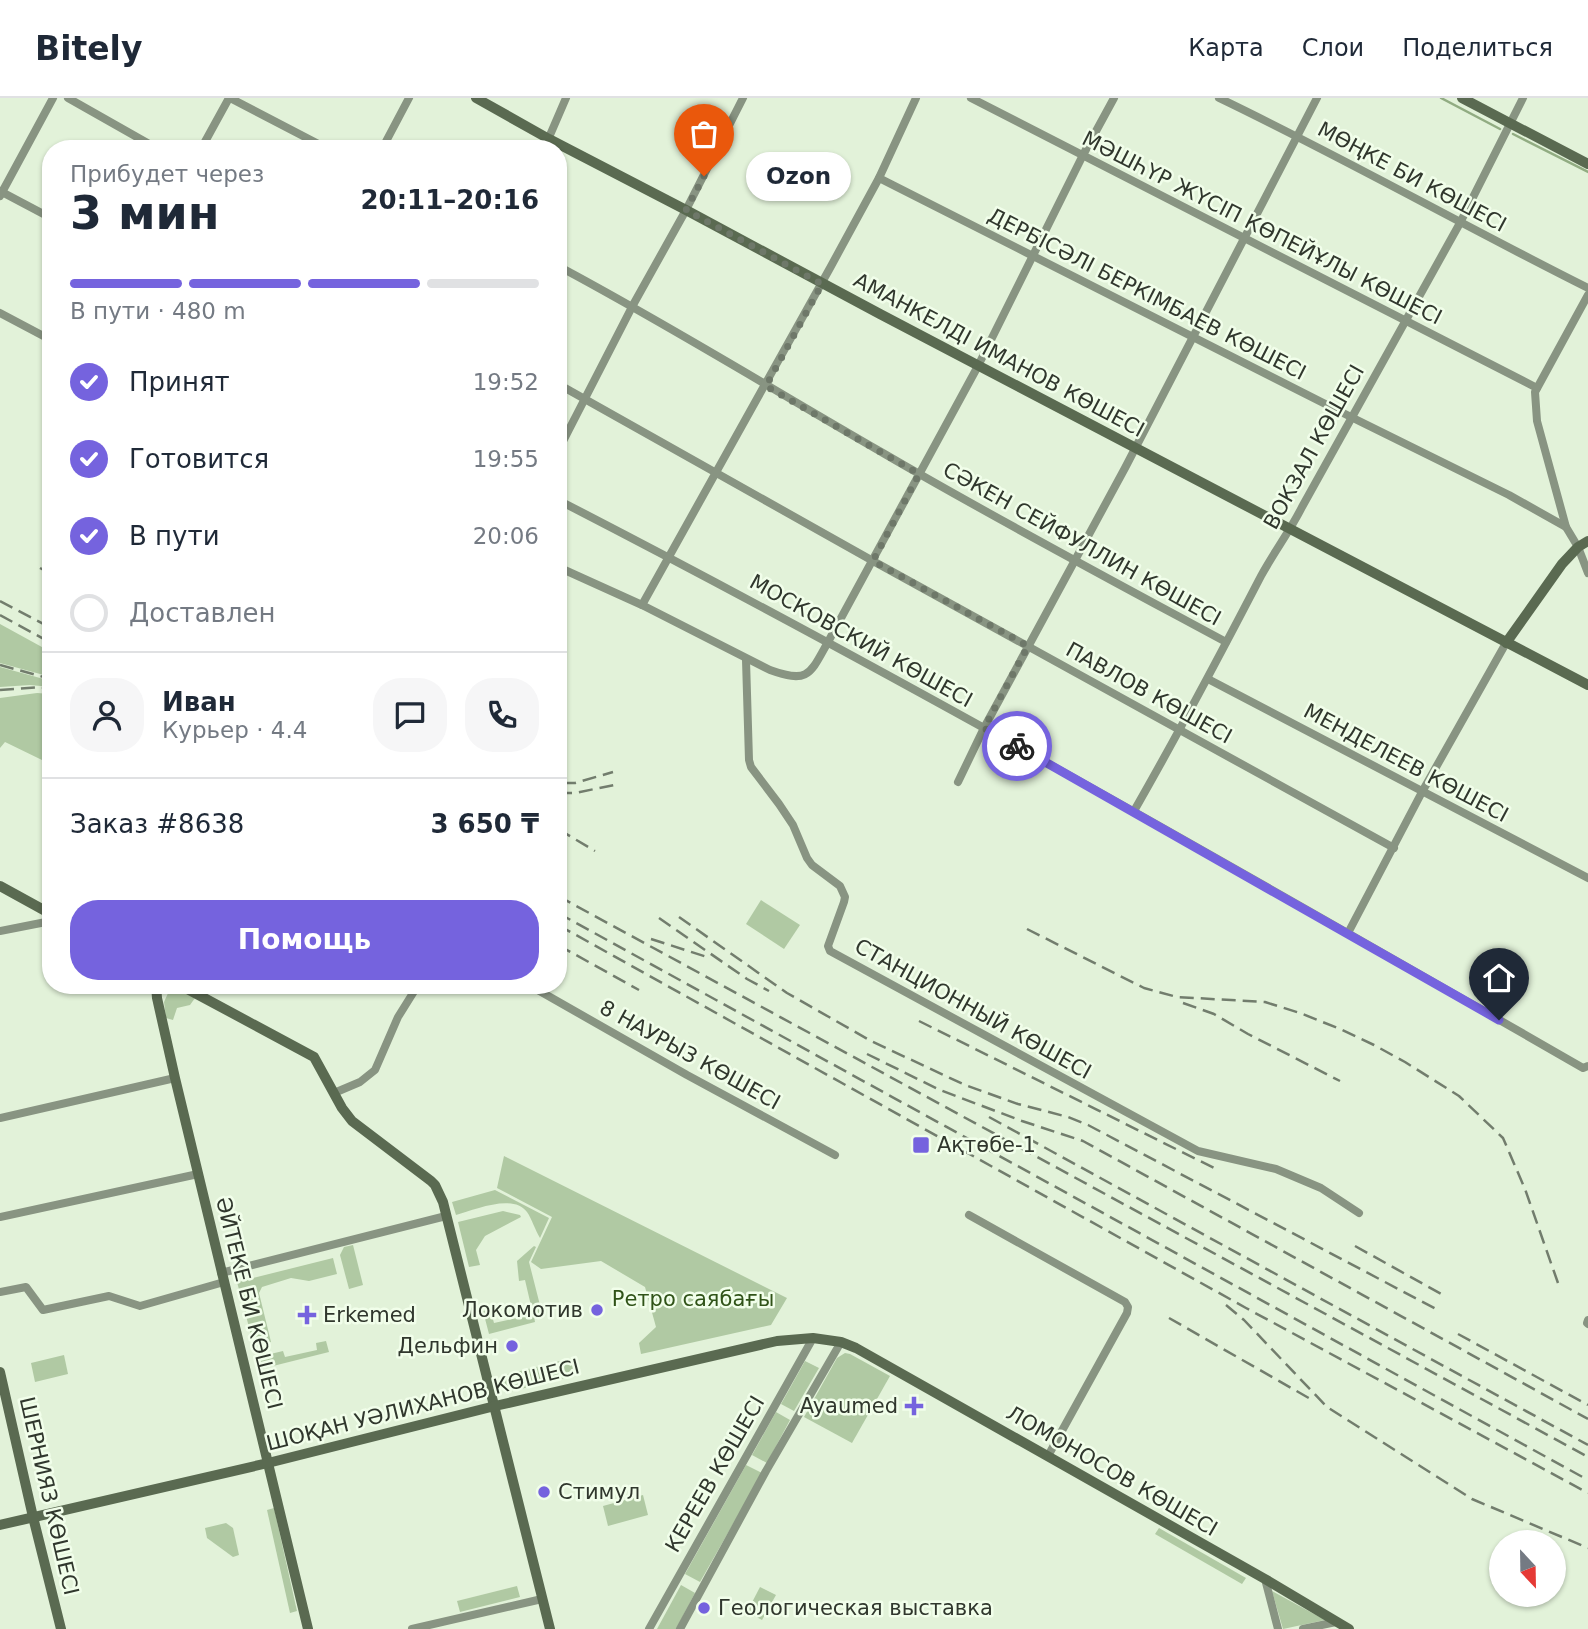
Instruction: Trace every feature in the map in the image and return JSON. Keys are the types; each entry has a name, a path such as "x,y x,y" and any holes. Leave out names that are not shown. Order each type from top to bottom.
{"street":[{"path":"42,214 1,193 52,98"},
{"path":"68,98 142,140"},
{"path":"206,140 229,98 311,140"},
{"path":"387,140 408,98"},
{"name":"АМАНКЕЛДІ ИМАНОВ КӨШЕСІ","path":"476,98 540,140"},
{"path":"548,140 566,98"},
{"path":"567,433 743,98"},
{"path":"642,605 822,284 879,178 916,98"},
{"name":"МӘШҺҮР ЖҮСІП КӨПЕЙҰЛЫ КӨШЕСІ","path":"971,98 1537,388"},
{"path":"567,570 642,605 746,660 790,677 809,673 978,366 1114,98"},
{"name":"МӨҢКЕ БИ КӨШЕСІ","path":"1219,98 1588,288"},
{"path":"958,782 1317,98"},
{"path":"1462,98 1588,164"},
{"name":"ВОКЗАЛ КӨШЕСІ","path":"1134,811 1208,680 1272,555 1292,528 1460,223 1523,98"},
{"name":"АМАНКЕЛДІ ИМАНОВ КӨШЕСІ","path":"567,154 686,210 1135,449 1292,528 1588,685"},
{"name":"ДЕРБІСӘЛІ БЕРКІМБАЕВ КӨШЕСІ","path":"879,178 1509,495 1566,527 1583,544 1588,573"},
{"name":"СӘКЕН СЕЙФУЛЛИН КӨШЕСІ","path":"567,271 633,306 919,474 1226,642"},
{"path":"1566,527 1537,421 1535,392 1588,295"},
{"path":"0,313 42,335"},
{"name":"ПАВЛОВ КӨШЕСІ","path":"567,389 1394,848"},
{"name":"МОСКОВСКИЙ КӨШЕСІ","path":"567,505 828,642 984,728 1586,1067"},
{"path":"1348,933 1422,792 1506,643 1562,564 1583,544"},
{"name":"СТАНЦИОННЫЙ КӨШЕСІ","path":"746,660 751,767 793,825 812,865 843,890 844,902 828,946 830,951 1198,1150 1276,1170 1321,1188 1359,1213"},
{"name":"МЕНДЕЛЕЕВ КӨШЕСІ","path":"1208,680 1588,878"},
{"path":"0,886 42,909"},
{"path":"0,931 42,924"},
{"name":"ӘЙТЕКЕ БИ КӨШЕСІ","path":"157,994 308,1629"},
{"path":"197,994 314,1057 352,1121 435,1185 443,1202 550,1629"},
{"path":"334,1093 360,1082 375,1070 398,1017 412,994"},
{"name":"8 НАУРЫЗ КӨШЕСІ","path":"545,994 835,1155"},
{"path":"0,1118 175,1078"},
{"path":"0,1217 198,1174"},
{"path":"969,1215 1122,1300 1128,1307 1048,1456"},
{"path":"0,1292 26,1287 43,1310 109,1296 140,1306 223,1277 446,1216"},
{"name":"ШОҚАН УӘЛИХАНОВ КӨШЕСІ","path":"0,1525 776,1341 813,1338 841,1342 856,1348"},
{"name":"КЕРЕЕВ КӨШЕСІ","path":"649,1629 813,1338"},
{"name":"КЕРЕЕВ КӨШЕСІ","path":"680,1629 841,1342"},
{"name":"ЛОМОНОСОВ КӨШЕСІ","path":"856,1348 1349,1629"},
{"name":"ШЕРНИЯЗ КӨШЕСІ","path":"0,1372 61,1629"},
{"path":"1265,1579 1278,1629"},
{"path":"412,1629 542,1599"},
{"path":"1303,1629 1336,1622"}],"green space":[{"path":"0,624 42,647 42,675 0,663"},
{"path":"0,667 42,679 42,686 0,687"},
{"path":"42,693 42,760 5,742 0,748 0,698"},
{"path":"761,900 800,925 784,949 746,924"},
{"path":"168,994 187,994 195,998 190,1005 177,1008 173,1020 166,1018 164,1002"},
{"name":"Ретро саябағы","path":"504,1156 787,1298 771,1325 641,1354 639,1343 656,1327 645,1287 601,1261 541,1269 531,1262 552,1217 497,1188"},
{"path":"495,1190 549,1218 540,1238 521,1206 493,1204 456,1215 452,1202"},
{"path":"503,1211 521,1217 485,1236 476,1250 480,1265 469,1267 458,1222"},
{"path":"353,1245 363,1285 349,1289 340,1255 344,1247"},
{"path":"536,1247 529,1262 542,1313 534,1317 535,1322 489,1334 483,1311 491,1312 494,1323 526,1316 526,1311 532,1310 525,1280 519,1281 517,1261"},
{"path":"333,1258 337,1274 309,1281 291,1278 262,1287 259,1293 271,1342 254,1346 237,1282"},
{"path":"326,1341 329,1352 261,1369 258,1357 283,1351 285,1357 317,1350 316,1343"},
{"path":"845,1353 890,1376 852,1443 804,1417 837,1358"},
{"path":"64,1355 68,1374 35,1382 31,1363"},
{"path":"576,1357 580,1374 505,1393 500,1376"},
{"path":"805,1361 819,1368 794,1411 781,1404"},
{"path":"776,1412 790,1420 767,1463 752,1455"},
{"path":"746,1465 762,1473 700,1582 685,1574"},
{"path":"643,1495 648,1515 608,1526 603,1506"},
{"path":"274,1508 297,1611 290,1613 267,1510"},
{"path":"226,1523 233,1528 239,1555 233,1557 207,1538 205,1528"},
{"path":"1159,1528 1246,1578 1242,1584 1155,1534"},
{"path":"681,1585 695,1593 676,1629 657,1629"},
{"path":"517,1586 520,1597 460,1612 457,1601"},
{"path":"760,1587 776,1595 762,1620 747,1612"},
{"path":"1272,1591 1325,1620 1283,1629"}],"waterway":[{"path":"1441,98 1500,129"},
{"path":"1513,134 1588,172"}],"railway":[{"path":"0,601 42,623"},
{"path":"0,615 42,638"},
{"path":"0,665 42,677"},
{"path":"0,690 42,687"},
{"path":"567,783 613,772"},
{"path":"567,793 619,784"},
{"path":"567,834 595,851"},
{"path":"567,901 1588,1457"},
{"path":"679,917 787,993 871,1041 965,1085 1088,1125 1436,1309"},
{"path":"567,918 1588,1480"},
{"path":"659,918 747,979 769,991"},
{"path":"1027,929 1144,988 1177,997 1265,1002 1300,1013 1374,1045 1459,1096 1503,1138 1525,1189 1558,1283"},
{"path":"567,930 1246,1308 1588,1493"},
{"path":"651,939 707,957"},
{"path":"567,950 639,990"},
{"path":"1183,1003 1214,1014 1340,1081"},
{"path":"919,1021 1216,1169"},
{"path":"867,1054 940,1090 1083,1141 1588,1419"},
{"path":"989,1117 1588,1445"},
{"path":"1355,1246 1443,1295"},
{"path":"1226,1305 1244,1320 1327,1407 1472,1499 1588,1548"},
{"path":"1169,1318 1314,1401"},
{"path":"1458,1334 1588,1405"}],"way so far":[{"path":"704,176 686,210 822,284 766,386 919,474 873,561 1028,646 984,728 1017,746"}],"place":[{"name":"Ozon","path":"704,176"},
{"name":"Ақтөбе-1","path":"921,1145"},
{"name":"Локомотив","path":"597,1310"},
{"name":"Erkemed","path":"307,1315"},
{"name":"Дельфин","path":"512,1346"},
{"name":"Ayaumed","path":"914,1406"},
{"name":"Стимул","path":"544,1492"},
{"name":"Геологическая выставка","path":"704,1608"}],"route":[{"path":"1017,746 1499,1020"}]}
